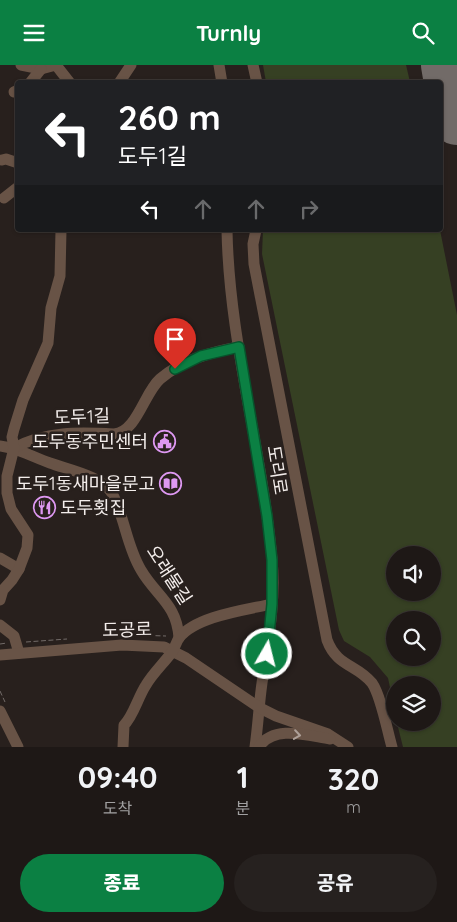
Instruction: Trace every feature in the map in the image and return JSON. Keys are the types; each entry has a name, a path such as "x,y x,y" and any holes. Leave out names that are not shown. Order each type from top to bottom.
{"street":[{"path":"21,65 41,69 56,65 68,80"},
{"path":"121,80 131,65"},
{"path":"219,65 222,80"},
{"path":"254,65 256,80"},
{"path":"32,80 41,69"},
{"path":"2,160 6,159 15,162"},
{"path":"4,197 15,189"},
{"path":"0,600 3,590 19,569 27,548 28,535 6,508 6,483 14,448 12,437 17,419 48,343 51,308 60,277 61,232"},
{"name":"도리로","path":"227,232 228,263 239,347 267,516 272,560 272,604 269,638 261,685 255,747"},
{"path":"256,232 253,243 254,264 327,640 335,656 364,675 374,687 392,747"},
{"name":"도두1길","path":"14,448 28,440 56,433 114,434 123,432 132,423 153,385 164,376 201,356 239,347"},
{"name":"오래물길","path":"0,446 14,448 79,473 106,486 116,502 142,573 172,609 177,619 179,637"},
{"path":"0,559 19,569"},
{"path":"123,747 124,725 129,720 132,710 146,686 172,651 179,637 214,617 272,604"},
{"path":"0,625 14,636 19,653"},
{"name":"도공로","path":"0,655 129,645 164,647 260,708 276,716 328,734 344,744"},
{"path":"0,711 18,747"},
{"path":"259,747 268,739 285,733 344,744"}],"green space":[{"path":"263,65 406,65 410,80 266,80"},
{"path":"263,232 440,232 457,315 457,747 403,747 399,731 441,731 441,676 386,676 370,657 344,641 339,630 262,254"}],"runway":[{"path":"448,65 457,118"}],"place":[{"name":"도두동주민센터","path":"164,442"},
{"name":"도두1동새마을문고","path":"171,484"},
{"name":"도두횟집","path":"44,508"}],"route":[{"path":"175,369 215,351 239,347 267,516 272,560 272,604 267,654"}]}
